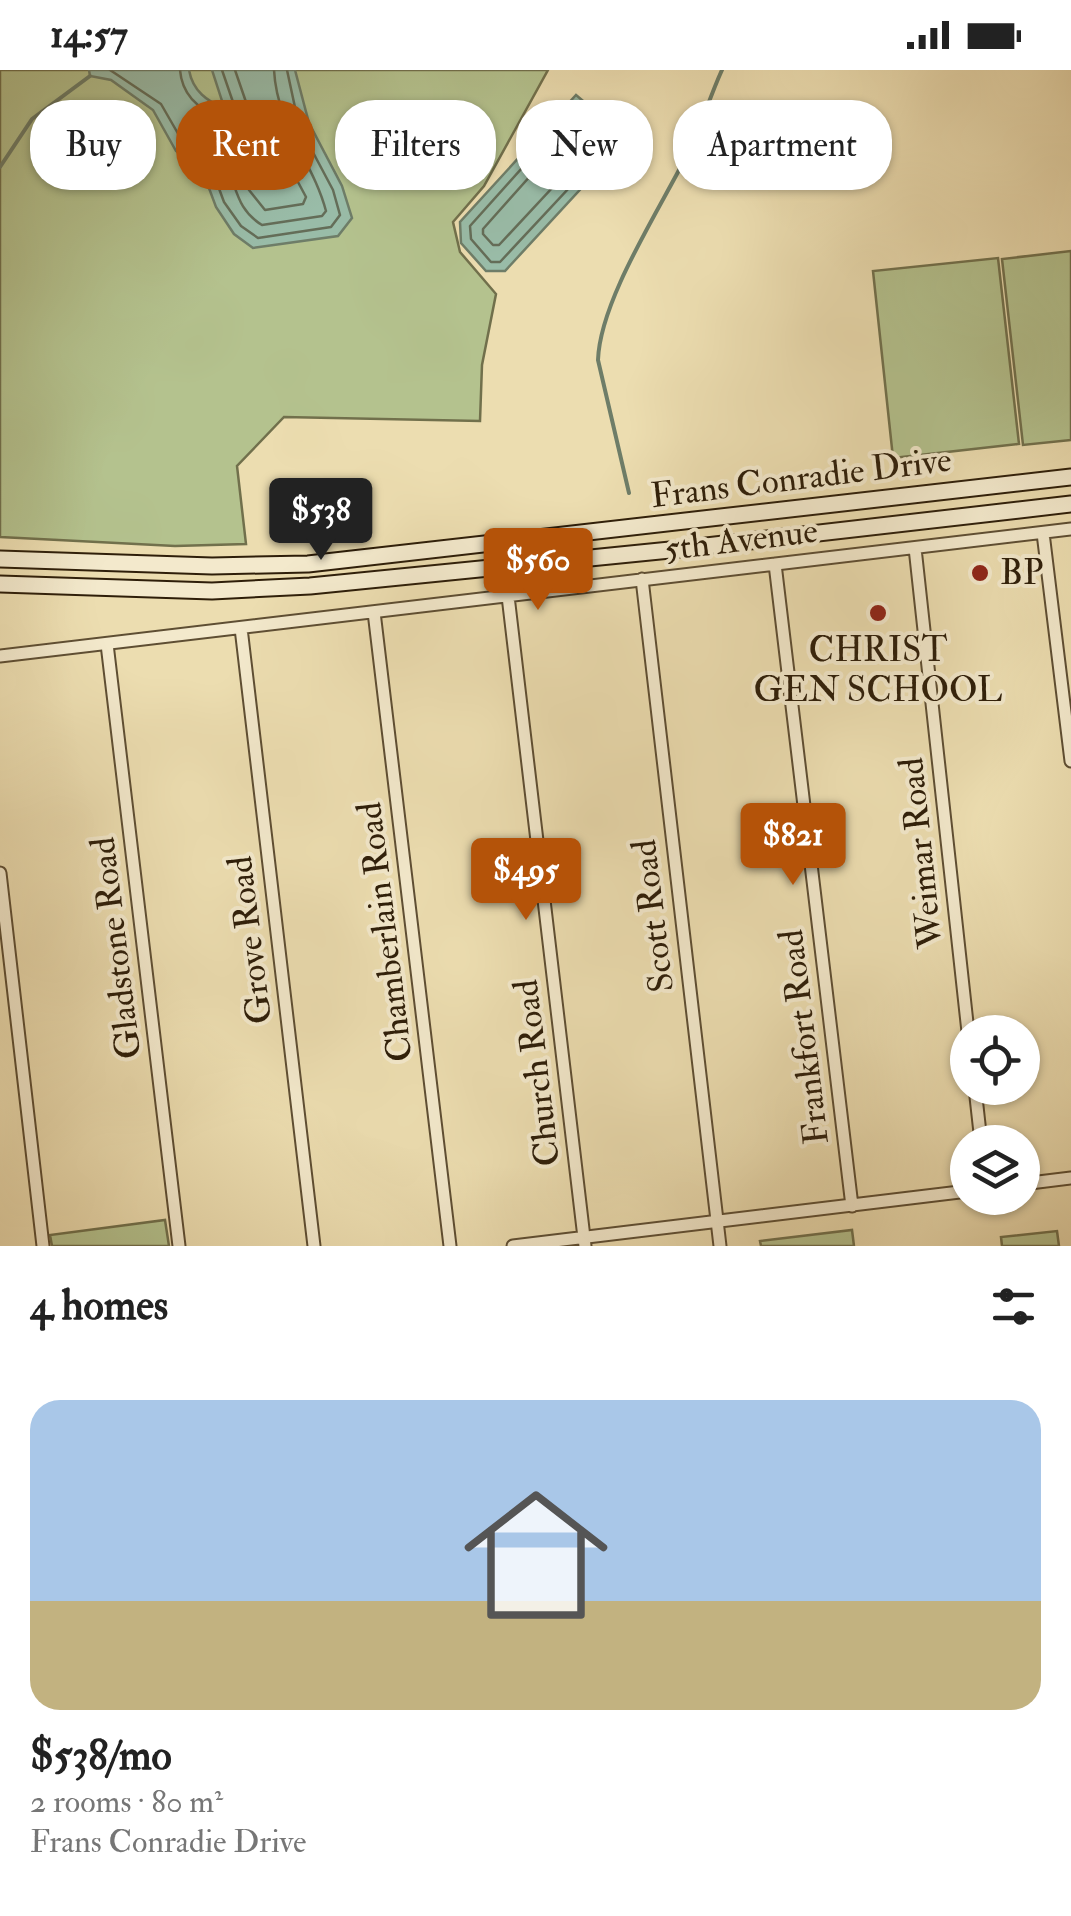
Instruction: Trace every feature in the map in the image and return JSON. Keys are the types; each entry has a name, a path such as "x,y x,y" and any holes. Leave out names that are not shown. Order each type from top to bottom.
{"main road":[{"name":"Frans Conradie Drive","path":"0,559 212,566 308,564 1071,477"},
{"name":"Frans Conradie Drive","path":"0,584 212,590 310,586 1071,504"}],"street":[{"name":"5th Avenue","path":"0,656 1071,529"},
{"path":"1044,532 1071,761"},
{"name":"Weimar Road","path":"914,548 966,1015"},
{"name":"Frankfort Road","path":"775,564 852,1206"},
{"name":"Scott Road","path":"642,580 720,1246"},
{"name":"Church Road","path":"508,596 584,1242"},
{"name":"Chamberlain Road","path":"374,612 450,1246"},
{"name":"Grove Road","path":"241,628 314,1246"},
{"name":"Gladstone Road","path":"106,644 179,1246"},
{"path":"0,873 43,1246"},
{"path":"1040,1182 1071,1178"},
{"path":"512,1246 584,1242 950,1193"}],"shaded area":[{"path":"0,70 548,70 531,100 516,100 516,128 496,164 496,100 335,100 335,190 481,190 453,222 460,252 496,294 482,365 480,421 284,417 237,466 246,544 175,546 0,537"},
{"path":"1071,251 1071,440 1023,445 1002,259"},
{"path":"998,258 1019,444 893,458 873,271"},
{"path":"165,1220 169,1246 52,1246 50,1235"},
{"path":"852,1230 854,1246 761,1246 760,1241"},
{"path":"1057,1231 1059,1246 1002,1246 1001,1237"}],"water":[{"path":"89,70 189,70 197,90 209,100 176,100 176,151 156,115 156,100 139,100 111,80 90,76"},
{"path":"212,70 295,70 303,100 222,100"},
{"path":"315,134 335,173 335,190 343,190 352,218 338,236 253,248 234,234 210,190 315,190"},
{"path":"516,161 516,190 580,190 505,271 486,271 461,243 460,222 489,190 496,190 496,183"}],"waterway":[{"path":"629,493 598,360 601,336 621,281 690,149 722,70"},
{"path":"0,167 32,119 90,76"}],"place":[{"name":"BP","path":"980,573"},
{"name":"CHRIST GEN SCHOOL","path":"878,613"}]}
